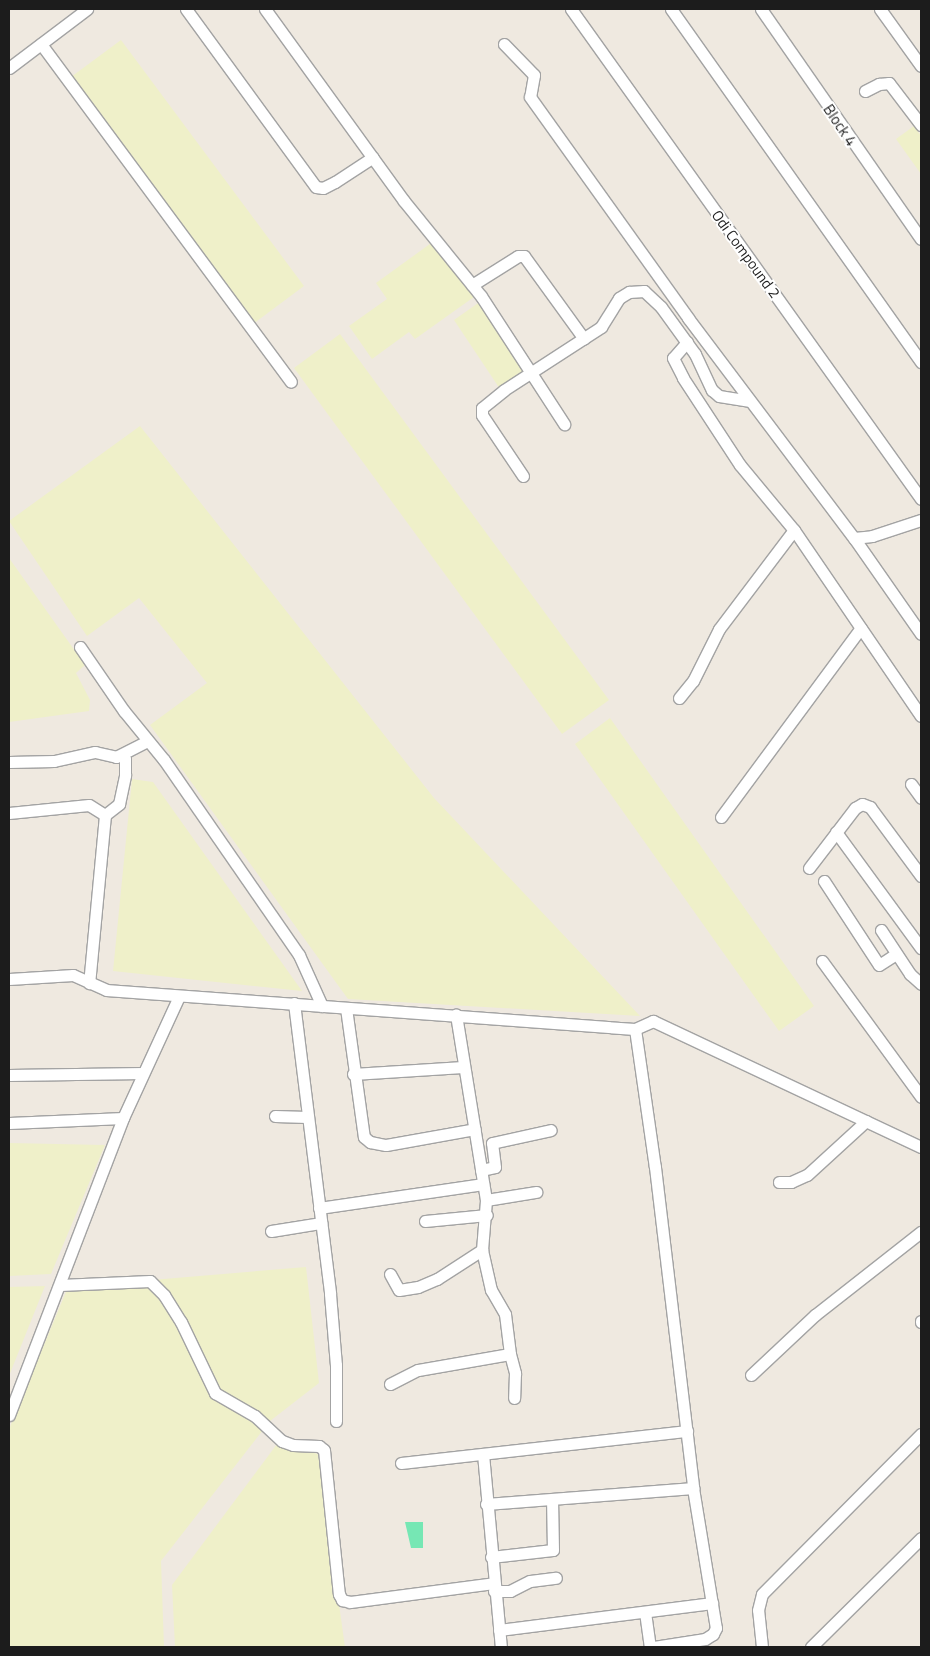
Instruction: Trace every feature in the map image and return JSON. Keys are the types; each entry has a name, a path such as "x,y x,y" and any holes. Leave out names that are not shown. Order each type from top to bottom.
{"street":[{"path":"9,68 87,9"},
{"path":"186,9 316,187 323,188 372,157"},
{"path":"265,9 372,157 472,285 532,371 564,424"},
{"name":"Odi Compound 2","path":"571,9 921,499"},
{"path":"671,9 921,362"},
{"name":"Block 4","path":"761,9 921,239"},
{"path":"880,9 921,66"},
{"path":"42,44 291,382"},
{"path":"504,44 534,75 530,97 718,359 854,538 921,634"},
{"path":"865,90 889,84 921,125"},
{"path":"472,285 518,256 524,256 584,339"},
{"path":"523,476 482,415 482,408 532,371 606,323 619,298 636,290 650,294 687,342 695,354 712,390 728,399 749,401"},
{"path":"687,342 673,354 674,362 740,465 794,530 921,716"},
{"path":"695,354 718,359"},
{"path":"854,538 872,536 921,520"},
{"path":"679,698 693,682 719,629 794,530"},
{"path":"721,817 861,628"},
{"path":"80,647 147,741 164,760 299,955 322,1006"},
{"path":"9,762 54,761 95,752 107,756 122,754 147,741"},
{"path":"89,983 105,815 119,804 125,775 125,759 122,754"},
{"path":"911,784 921,798"},
{"path":"9,813 89,804 105,815"},
{"path":"809,868 855,808 867,805 921,876"},
{"path":"836,832 921,948"},
{"path":"824,881 879,965 896,954"},
{"path":"881,930 896,954 921,984"},
{"path":"822,961 921,1097"},
{"path":"9,979 63,974 80,977 106,990 346,1008 456,1014 634,1029 653,1021 659,1022 921,1147"},
{"path":"9,1415 124,1118 179,996"},
{"path":"294,1003 336,1365 336,1421"},
{"path":"346,1008 361,1134 370,1142 386,1145 475,1129"},
{"path":"456,1014 463,1067 486,1200 487,1215 482,1250 490,1290 505,1314 510,1354 515,1373 514,1398"},
{"path":"634,1029 655,1166 693,1488 716,1628 713,1634 705,1639 654,1647"},
{"path":"353,1074 463,1067"},
{"path":"9,1075 143,1074"},
{"path":"275,1116 307,1117"},
{"path":"9,1123 124,1118"},
{"path":"779,1182 791,1182 807,1175 866,1121"},
{"path":"481,1170 496,1166 492,1143 551,1130"},
{"path":"319,1208 483,1184"},
{"path":"486,1200 536,1192"},
{"path":"425,1221 487,1215"},
{"path":"271,1231 321,1223"},
{"path":"751,1375 815,1315 921,1232"},
{"path":"390,1274 395,1287 405,1291 437,1279 482,1250"},
{"path":"60,1285 150,1282 164,1295 181,1322 215,1393 254,1416 282,1441 293,1445 319,1446 324,1450 339,1594 342,1600 350,1602 494,1587 510,1591 530,1581 556,1578"},
{"path":"390,1384 418,1370 434,1366 510,1354"},
{"path":"401,1462 687,1431"},
{"path":"762,1647 758,1610 762,1594 921,1434"},
{"path":"482,1454 494,1587 502,1647"},
{"path":"486,1504 693,1488"},
{"path":"491,1557 553,1550 552,1500"},
{"path":"811,1647 921,1538"},
{"path":"499,1630 712,1603"},
{"path":"645,1612 650,1647"}],"green space":[{"path":"121,40 304,286 253,324 71,77"},
{"path":"914,126 921,136 921,174 896,139"},
{"path":"434,241 474,297 415,339 409,332 372,359 349,326 387,299 376,283"},
{"path":"481,301 527,371 500,389 454,320"},
{"path":"340,334 609,700 562,734 294,368"},
{"path":"140,426 434,798 640,1016 348,999 150,725 207,683 139,598 87,636 9,521"},
{"path":"9,558 85,665 76,673 90,700 89,711 9,722"},
{"path":"610,718 814,1006 779,1031 575,744"},
{"path":"132,779 153,782 302,991 113,971"},
{"path":"9,1143 105,1145 51,1274 9,1276"},
{"path":"306,1267 319,1383 270,1421 161,1561 164,1647 9,1647 9,1429 68,1287"},
{"path":"45,1286 9,1376 9,1287"},
{"path":"277,1444 318,1454 345,1647 175,1647 172,1585"},
{"path":"405,1522 423,1522 423,1548 411,1548"}]}
